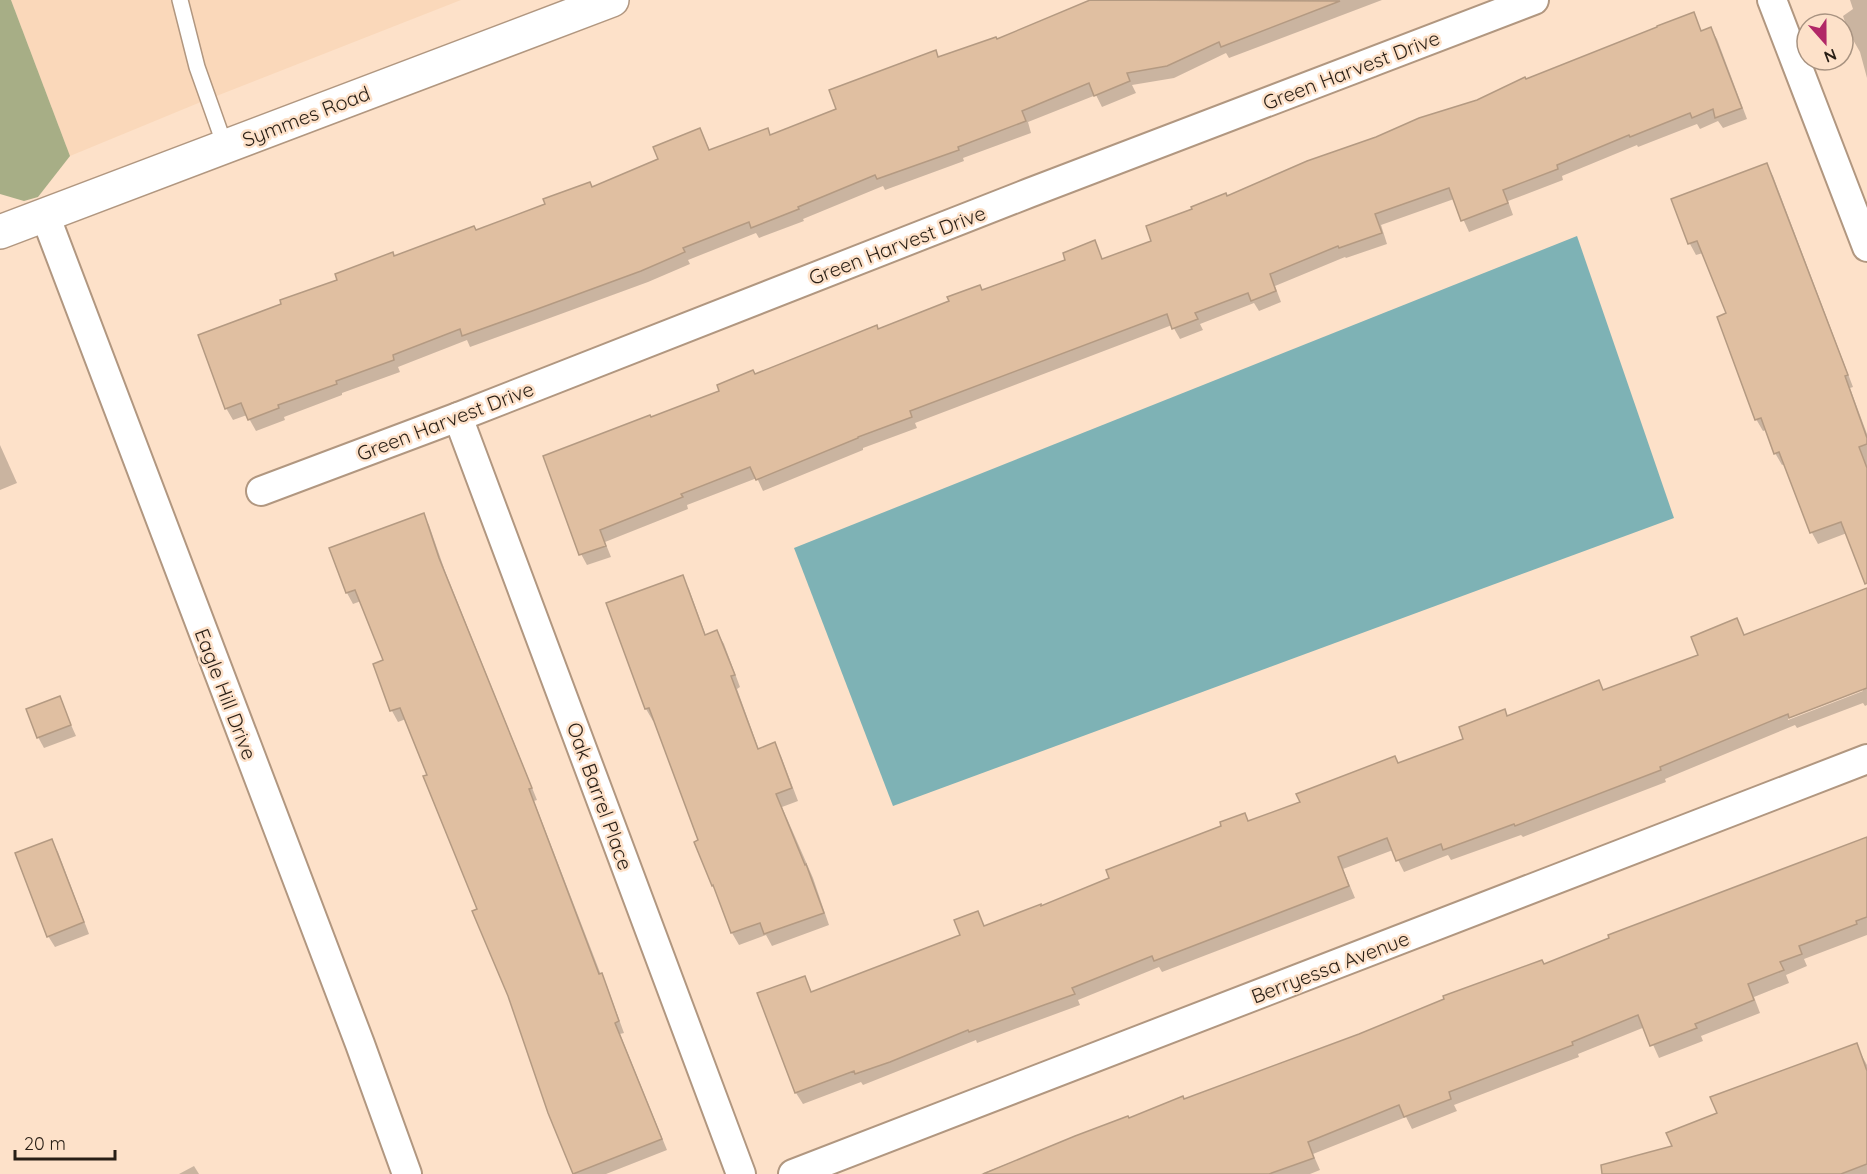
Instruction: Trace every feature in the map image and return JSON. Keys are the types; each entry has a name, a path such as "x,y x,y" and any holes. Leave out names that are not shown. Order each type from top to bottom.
{"street":[{"name":"Symmes Road","path":"0,232 612,0"},
{"name":"Green Harvest Drive","path":"261,491 458,417 1534,0"},
{"path":"1772,0 1867,248"},
{"name":"Eagle Hill Drive","path":"45,215 407,1174"},
{"name":"Oak Barrel Place","path":"458,417 741,1174"},
{"name":"Berryessa Avenue","path":"793,1174 1867,759"}],"lane":[{"path":"183,1 197,67 225,146"}],"shaded area":[{"path":"11,0 461,0 70,156"}],"green space":[{"path":"0,0 11,0 70,156 38,197 24,201 0,194"}],"water":[{"path":"1577,236 1674,518 893,806 794,548"}],"building":[{"path":"1090,0 1340,1 1221,47 1219,42 1167,66 1127,73 1130,81 1094,96 1089,83 1022,111 1026,121 958,147 959,150 877,179 875,175 751,228 749,222 683,248 685,252 641,271 532,311 462,336 460,329 393,355 394,360 336,381 337,384 278,405 279,408 248,420 241,403 225,409 198,335 281,304 280,300 337,280 335,274 393,252 394,256 474,226 476,230 545,204 543,199 590,182 592,187 658,159 653,147 700,128 709,150 768,128 770,135 836,109 829,90 936,50 938,57 996,37 997,39"},
{"path":"1694,12 1701,31 1711,27 1742,108 1715,118 1713,109 1692,118 1690,113 1630,137 1629,135 1557,165 1558,169 1503,190 1508,203 1461,221 1449,188 1375,214 1382,233 1339,248 1338,246 1270,274 1276,291 1251,301 1248,293 1195,313 1198,319 1172,329 1167,314 910,411 912,417 756,480 750,467 681,494 683,497 600,530 606,546 579,555 543,456 719,391 717,385 753,370 755,374 877,325 878,329 949,301 947,297 980,285 982,290 1065,260 1063,253 1095,240 1102,259 1151,241 1146,226 1192,209 1191,207 1226,193 1227,196 1307,161 1376,137 1419,118 1477,100 1525,77 1526,79"},
{"path":"1767,163 1848,375 1845,376 1867,438 1867,444 1859,447 1867,468 1867,583 1865,584 1841,522 1810,533 1779,452 1774,454 1761,418 1755,420 1717,317 1726,313 1697,241 1688,244 1671,199"},
{"path":"424,513 439,558 532,788 529,789 619,1021 615,1023 662,1139 573,1174 548,1113 508,996 472,911 477,909 423,776 427,775 400,708 390,711 373,664 383,660 355,590 346,593 329,548"},
{"path":"683,575 705,635 717,630 735,675 731,676 758,749 775,742 792,788 776,794 824,913 764,934 760,923 731,933 694,842 698,840 649,708 645,709 606,603"},
{"path":"1867,588 1867,688 1789,718 1788,714 1660,767 1661,770 1515,826 1514,824 1443,850 1441,844 1396,861 1387,838 1338,857 1349,886 1154,961 1152,956 1072,988 1075,994 969,1032 968,1030 890,1062 855,1074 854,1071 795,1093 757,993 805,976 811,992 960,935 954,920 978,911 984,926 1041,904 1041,906 1109,878 1106,870 1221,826 1220,822 1245,813 1248,821 1300,802 1296,794 1395,756 1398,763 1463,739 1459,727 1505,709 1507,716 1599,680 1603,690 1698,655 1691,637 1737,618 1744,635"},
{"path":"60,696 71,725 37,738 26,709"},
{"path":"1867,837 1867,917 1856,921 1857,924 1799,946 1802,954 1780,962 1784,970 1748,984 1754,1000 1695,1024 1697,1028 1650,1046 1638,1015 1572,1042 1573,1045 1449,1092 1451,1099 1404,1117 1399,1105 1308,1142 1314,1158 1269,1174 983,1174 1128,1116 1129,1118 1183,1096 1184,1099 1359,1034 1444,999 1443,996 1542,960 1544,964 1609,938 1608,935"},
{"path":"52,839 84,922 47,937 15,853"},
{"path":"1857,1043 1867,1071 1867,1164 1841,1174 1602,1174 1601,1165 1672,1146 1666,1133 1717,1113 1710,1097"}]}
